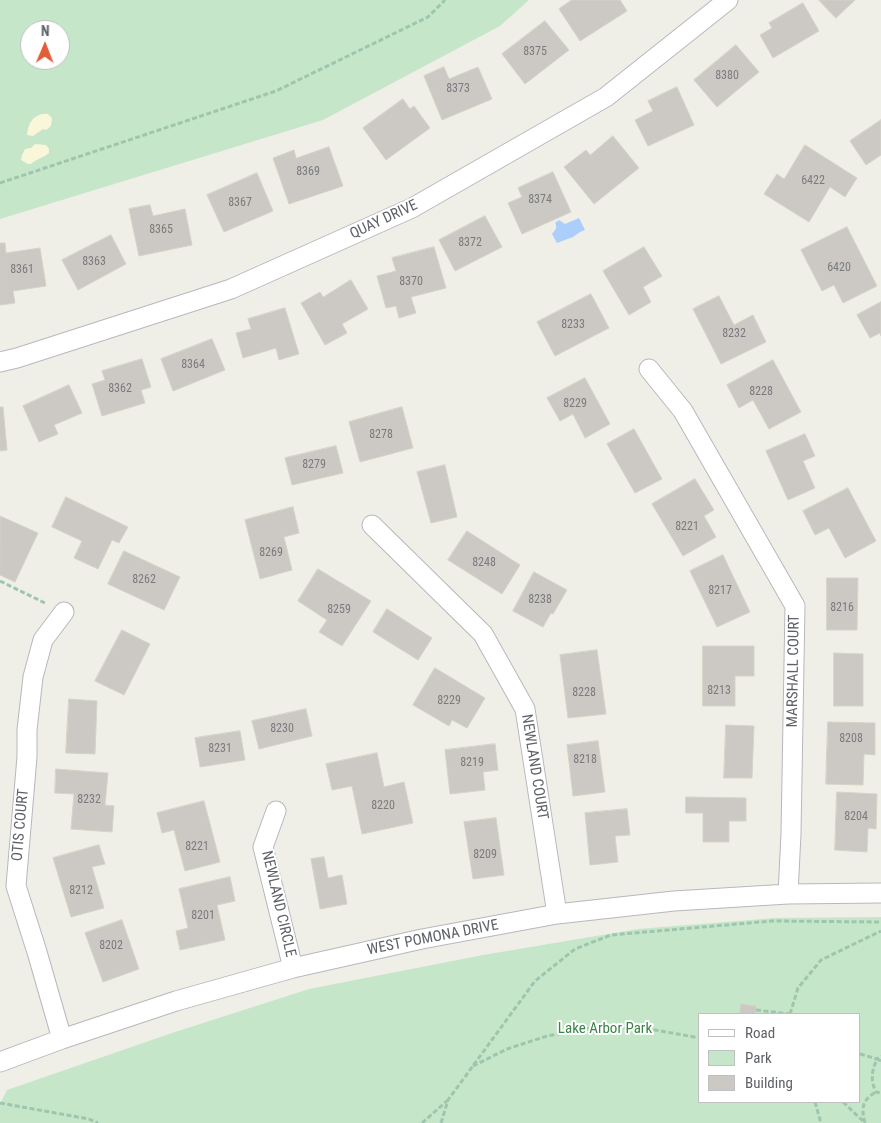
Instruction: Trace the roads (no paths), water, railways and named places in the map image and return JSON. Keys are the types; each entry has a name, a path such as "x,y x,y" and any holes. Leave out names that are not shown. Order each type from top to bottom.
{"street":[{"name":"QUAY DRIVE","path":"0,362 231,290 412,208 606,97 728,0"},
{"name":"MARSHALL COURT","path":"649,369 684,411 795,606 788,894"},
{"name":"NEWLAND COURT","path":"372,525 483,634 525,709 557,914"},
{"name":"OTIS COURT","path":"62,1039 38,952 16,886 27,756 27,730 34,677 43,640 64,612"},
{"name":"NEWLAND CIRCLE","path":"276,811 263,847 292,968"},
{"name":"WEST POMONA DRIVE","path":"0,1062 176,1001 292,968 422,938 557,914 674,902 788,894 881,893"}],"water":[{"path":"579,218 585,230 557,243 552,234 556,228 555,223 559,220 565,224"}],"park label":[{"name":"Lake Arbor Park","path":"605,1029"}]}
